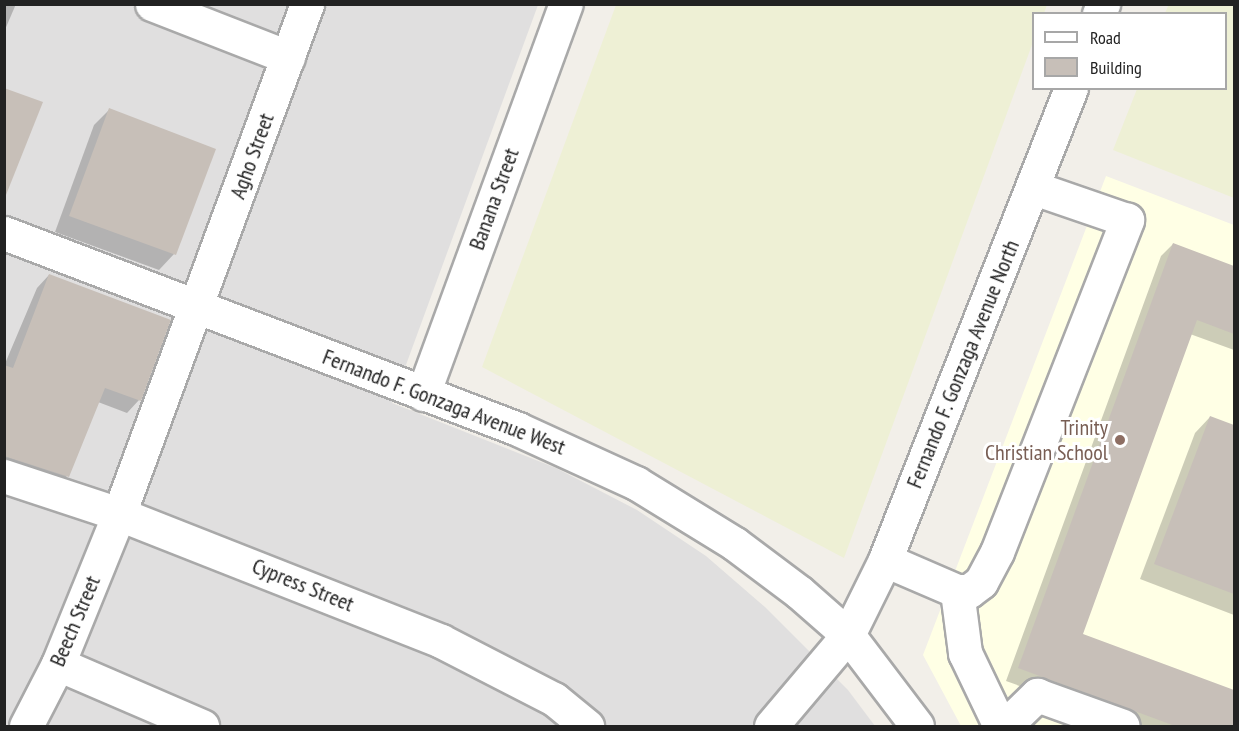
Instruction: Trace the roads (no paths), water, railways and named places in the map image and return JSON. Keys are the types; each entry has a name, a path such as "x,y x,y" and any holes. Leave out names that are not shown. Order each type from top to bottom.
{"street":[{"path":"152,4 288,57"},
{"name":"Agho Street","path":"119,514 198,308 307,4"},
{"name":"Banana Street","path":"423,394 566,4"},
{"name":"Fernando F. Gonzaga Avenue North","path":"771,726 848,635 885,560 1034,188 1070,90"},
{"path":"885,560 957,591 969,591 981,582 997,552 1127,220 1034,188"},
{"name":"Fernando F. Gonzaga Avenue West","path":"4,233 570,450 636,483 735,544 799,592 848,635 917,726"},
{"name":"Cypress Street","path":"4,476 119,514 441,641 554,699 587,726"},
{"name":"Beech Street","path":"26,726 58,664 119,514"},
{"path":"957,591 965,653 1000,726"},
{"path":"58,664 202,726"},
{"path":"1005,726 1037,695 1122,726"}],"place":[{"name":"Trinity Christian School","path":"1120,440"}]}
